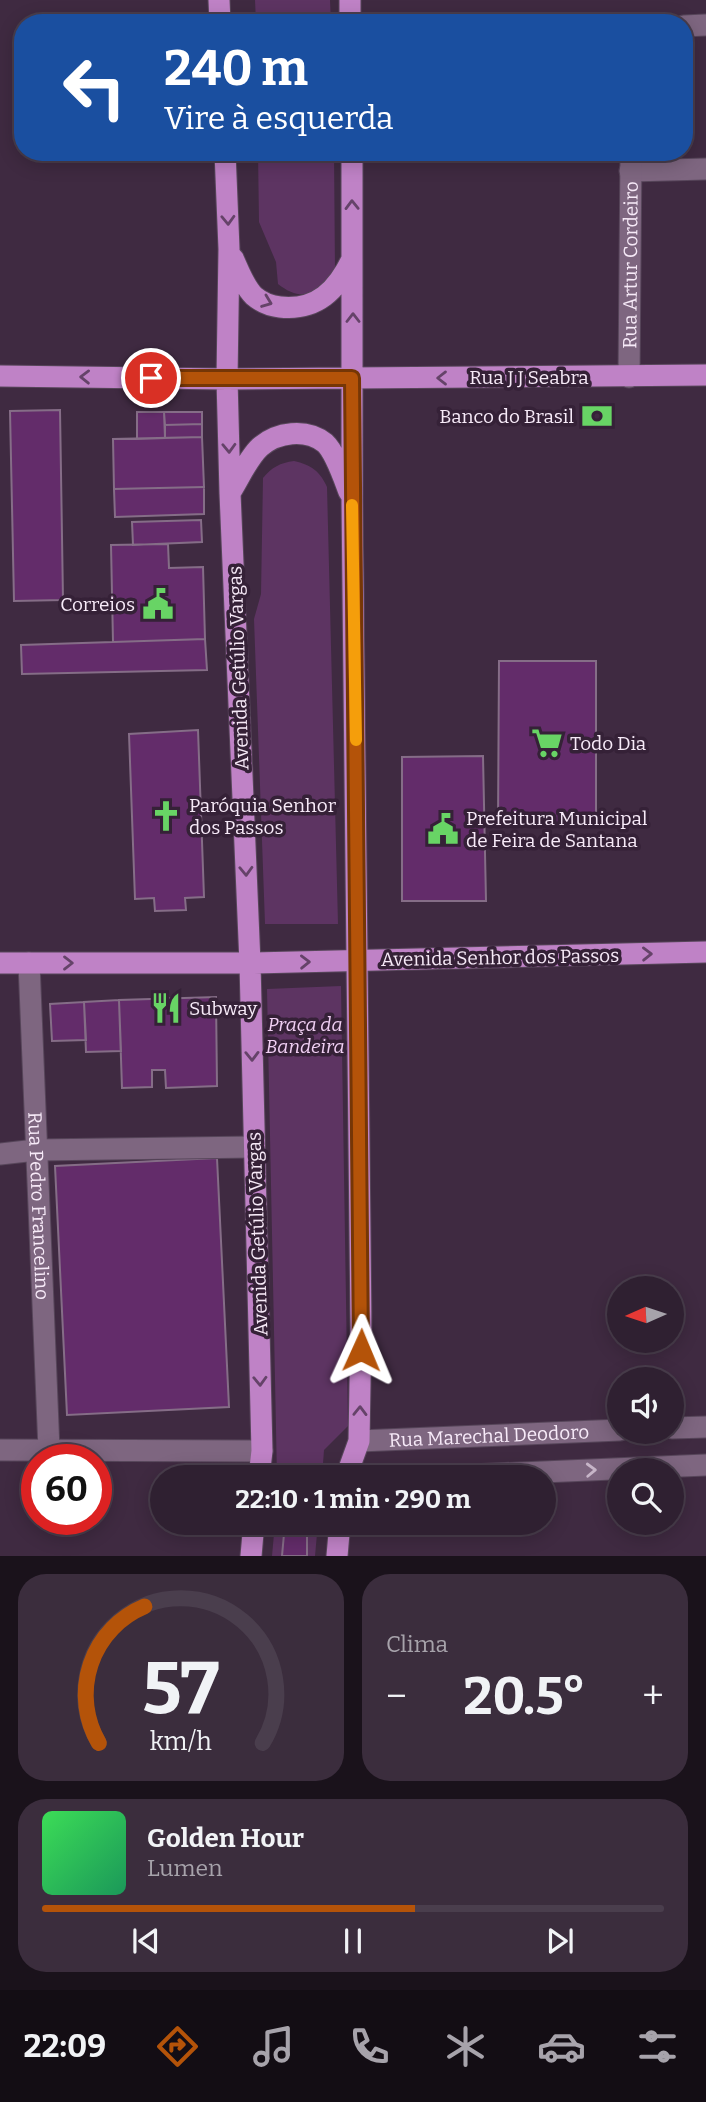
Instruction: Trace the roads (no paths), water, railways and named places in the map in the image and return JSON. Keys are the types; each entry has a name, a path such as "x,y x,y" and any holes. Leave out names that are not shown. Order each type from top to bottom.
{"main road":[{"name":"Avenida Getúlio Vargas","path":"225,161 229,249 227,379 230,493 250,963 261,1465"},
{"path":"350,1465 359,1441 361,1327 352,500 352,161"},
{"path":"229,249 243,281 255,297 271,306 290,308 306,306 321,299 342,279 353,257"},
{"name":"Rua J J Seabra","path":"0,376 227,379 706,375"},
{"path":"230,493 258,449 284,434 299,433 327,444 352,500"},
{"name":"Avenida Senhor dos Passos","path":"0,963 250,963 706,952"},
{"path":"251,1556 253,1535"},
{"path":"337,1556 339,1535"}],"street":[{"path":"631,162 706,169"},
{"name":"Rua Artur Cordeiro","path":"629,377 631,162"},
{"name":"Rua Pedro Francelino","path":"29,963 49,1444"},
{"path":"0,1154 36,1150 254,1147"},
{"path":"684,1428 706,1427"},
{"name":"Rua Marechal Deodoro","path":"359,1441 607,1431"},
{"path":"0,1450 21,1450"},
{"path":"112,1450 262,1451"},
{"name":"Rua Marechal Deodoro","path":"556,1471 706,1465"}],"place":[{"name":"Banco do Brasil","path":"597,416"},
{"name":"Correios","path":"158,604"},
{"name":"Todo Dia","path":"547,743"},
{"name":"Paróquia Senhor dos Passos","path":"166,816"},
{"name":"Prefeitura Municipal de Feira de Santana","path":"443,829"},
{"name":"Subway","path":"166,1008"}],"park label":[{"name":"Praça da Bandeira","path":"305,1035"}]}
